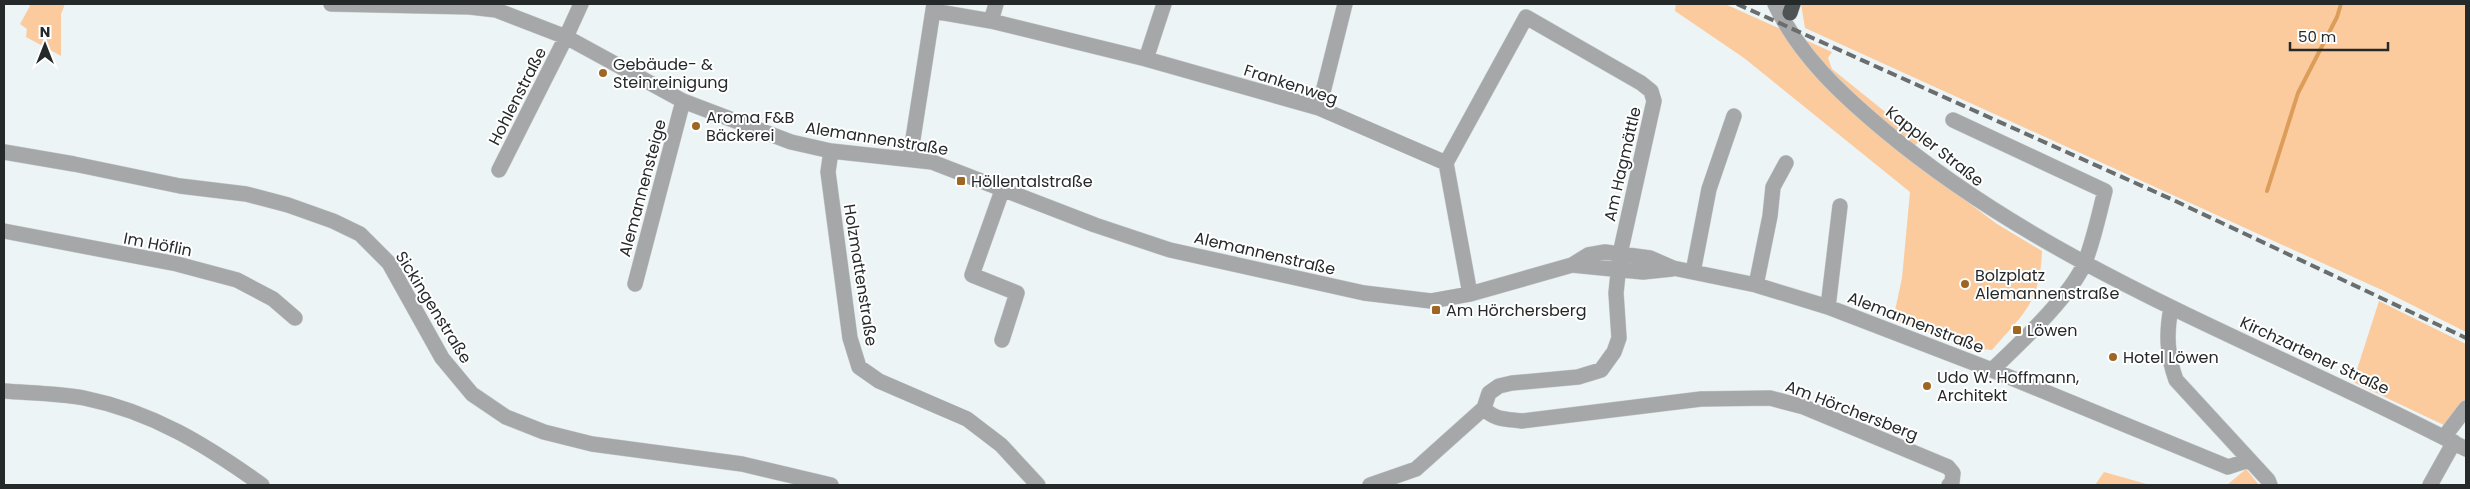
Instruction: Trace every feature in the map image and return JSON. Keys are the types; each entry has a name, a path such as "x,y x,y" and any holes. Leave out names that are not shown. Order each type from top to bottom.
{"street":[{"name":"Alemannenstraße","path":"331,4 445,5 496,10 566,37 683,101 766,133 830,151 910,158 948,166 1094,225 1180,252 1364,293 1401,299 1431,301 1470,294 1572,264 1619,261 1643,272 1673,268 1756,284 1828,307 1992,370 2228,467 2249,460"},
{"name":"Hohlenstraße","path":"499,170 566,37 580,4"},
{"path":"991,21 996,4"},
{"path":"1146,59 1164,4"},
{"path":"1318,108 1345,4"},
{"name":"Kappler Straße","path":"1776,4 1790,12 1824,76 1848,100 1894,138 1980,203 2085,263 2171,308"},
{"path":"910,158 934,7"},
{"name":"Frankenweg","path":"934,7 1146,59 1318,108 1446,163"},
{"name":"Am Hagmättle","path":"1446,163 1528,10 1651,91 1654,100 1653,109 1619,261"},
{"name":"Alemannensteige","path":"635,284 683,101"},
{"path":"1693,272 1709,189 1734,116"},
{"name":"Kappler Straße","path":"1953,120 2105,191 2085,263"},
{"name":"Holzmattenstraße","path":"830,151 828,172 848,329 860,366 880,381 967,419 1001,445 1038,485"},
{"name":"Sickingenstraße","path":"4,152 180,186 246,194 333,221 360,234 388,263 442,358 472,394 506,417 544,432 592,444 742,464 831,485"},
{"path":"1446,163 1470,294"},
{"path":"1756,284 1770,216 1772,187 1786,163"},
{"path":"1002,340 1017,293 972,275 1003,188"},
{"name":"Alemannenstraße","path":"1828,307 1840,206"},
{"name":"Im Höflin","path":"4,231 176,264 237,280 273,299 295,318"},
{"path":"1370,485 1416,469 1484,408 1489,393 1499,386 1578,377 1601,370 1614,352 1619,338 1616,293 1619,261"},
{"name":"Alemannenstraße","path":"1992,370 2044,317 2073,283 2085,263"},
{"path":"2171,308 2166,334 2168,360 2176,380 2270,485"},
{"name":"Kirchzartener Straße","path":"2171,308 2396,412 2455,442"},
{"path":"4,391 83,398 121,408 186,434 262,485"},
{"name":"Am Hörchersberg","path":"1484,408 1489,415 1501,419 1522,421 1701,399 1770,398 1804,407 1948,467 1953,473 1950,485"},
{"path":"2430,485 2455,442 2466,408"}],"shaded area":[{"path":"28,4 65,4 61,14 61,56 26,37 27,29 20,24 30,6"},
{"path":"1676,4 1725,4 1832,52 1828,58 1832,69 1920,140 1906,156 1997,224 2042,251 2041,269 2034,295 2021,316 1992,350 1971,348 1893,320 1902,278 1910,192 1744,58 1675,11"},
{"path":"1801,4 2466,4 2466,332 2384,291 1805,28"},
{"path":"2379,301 2466,344 2466,401 2448,427 2353,382"},
{"path":"2246,469 2259,485 2227,485"},
{"path":"2104,472 2150,485 2095,485"}],"waterway":[{"path":"2267,191 2298,93 2337,17 2341,4"}],"railway":[{"path":"1737,4 2171,199 2466,338"}],"place":[{"name":"Gebäude- & Steinreinigung","path":"603,73"},
{"name":"Aroma F&B Bäckerei","path":"696,126"},
{"name":"Höllentalstraße","path":"961,181"},
{"name":"Bolzplatz Alemannenstraße","path":"1965,284"},
{"name":"Am Hörchersberg","path":"1436,310"},
{"name":"Löwen","path":"2017,330"},
{"name":"Hotel Löwen","path":"2113,357"},
{"name":"Udo W. Hoffmann, Architekt","path":"1927,386"}]}
